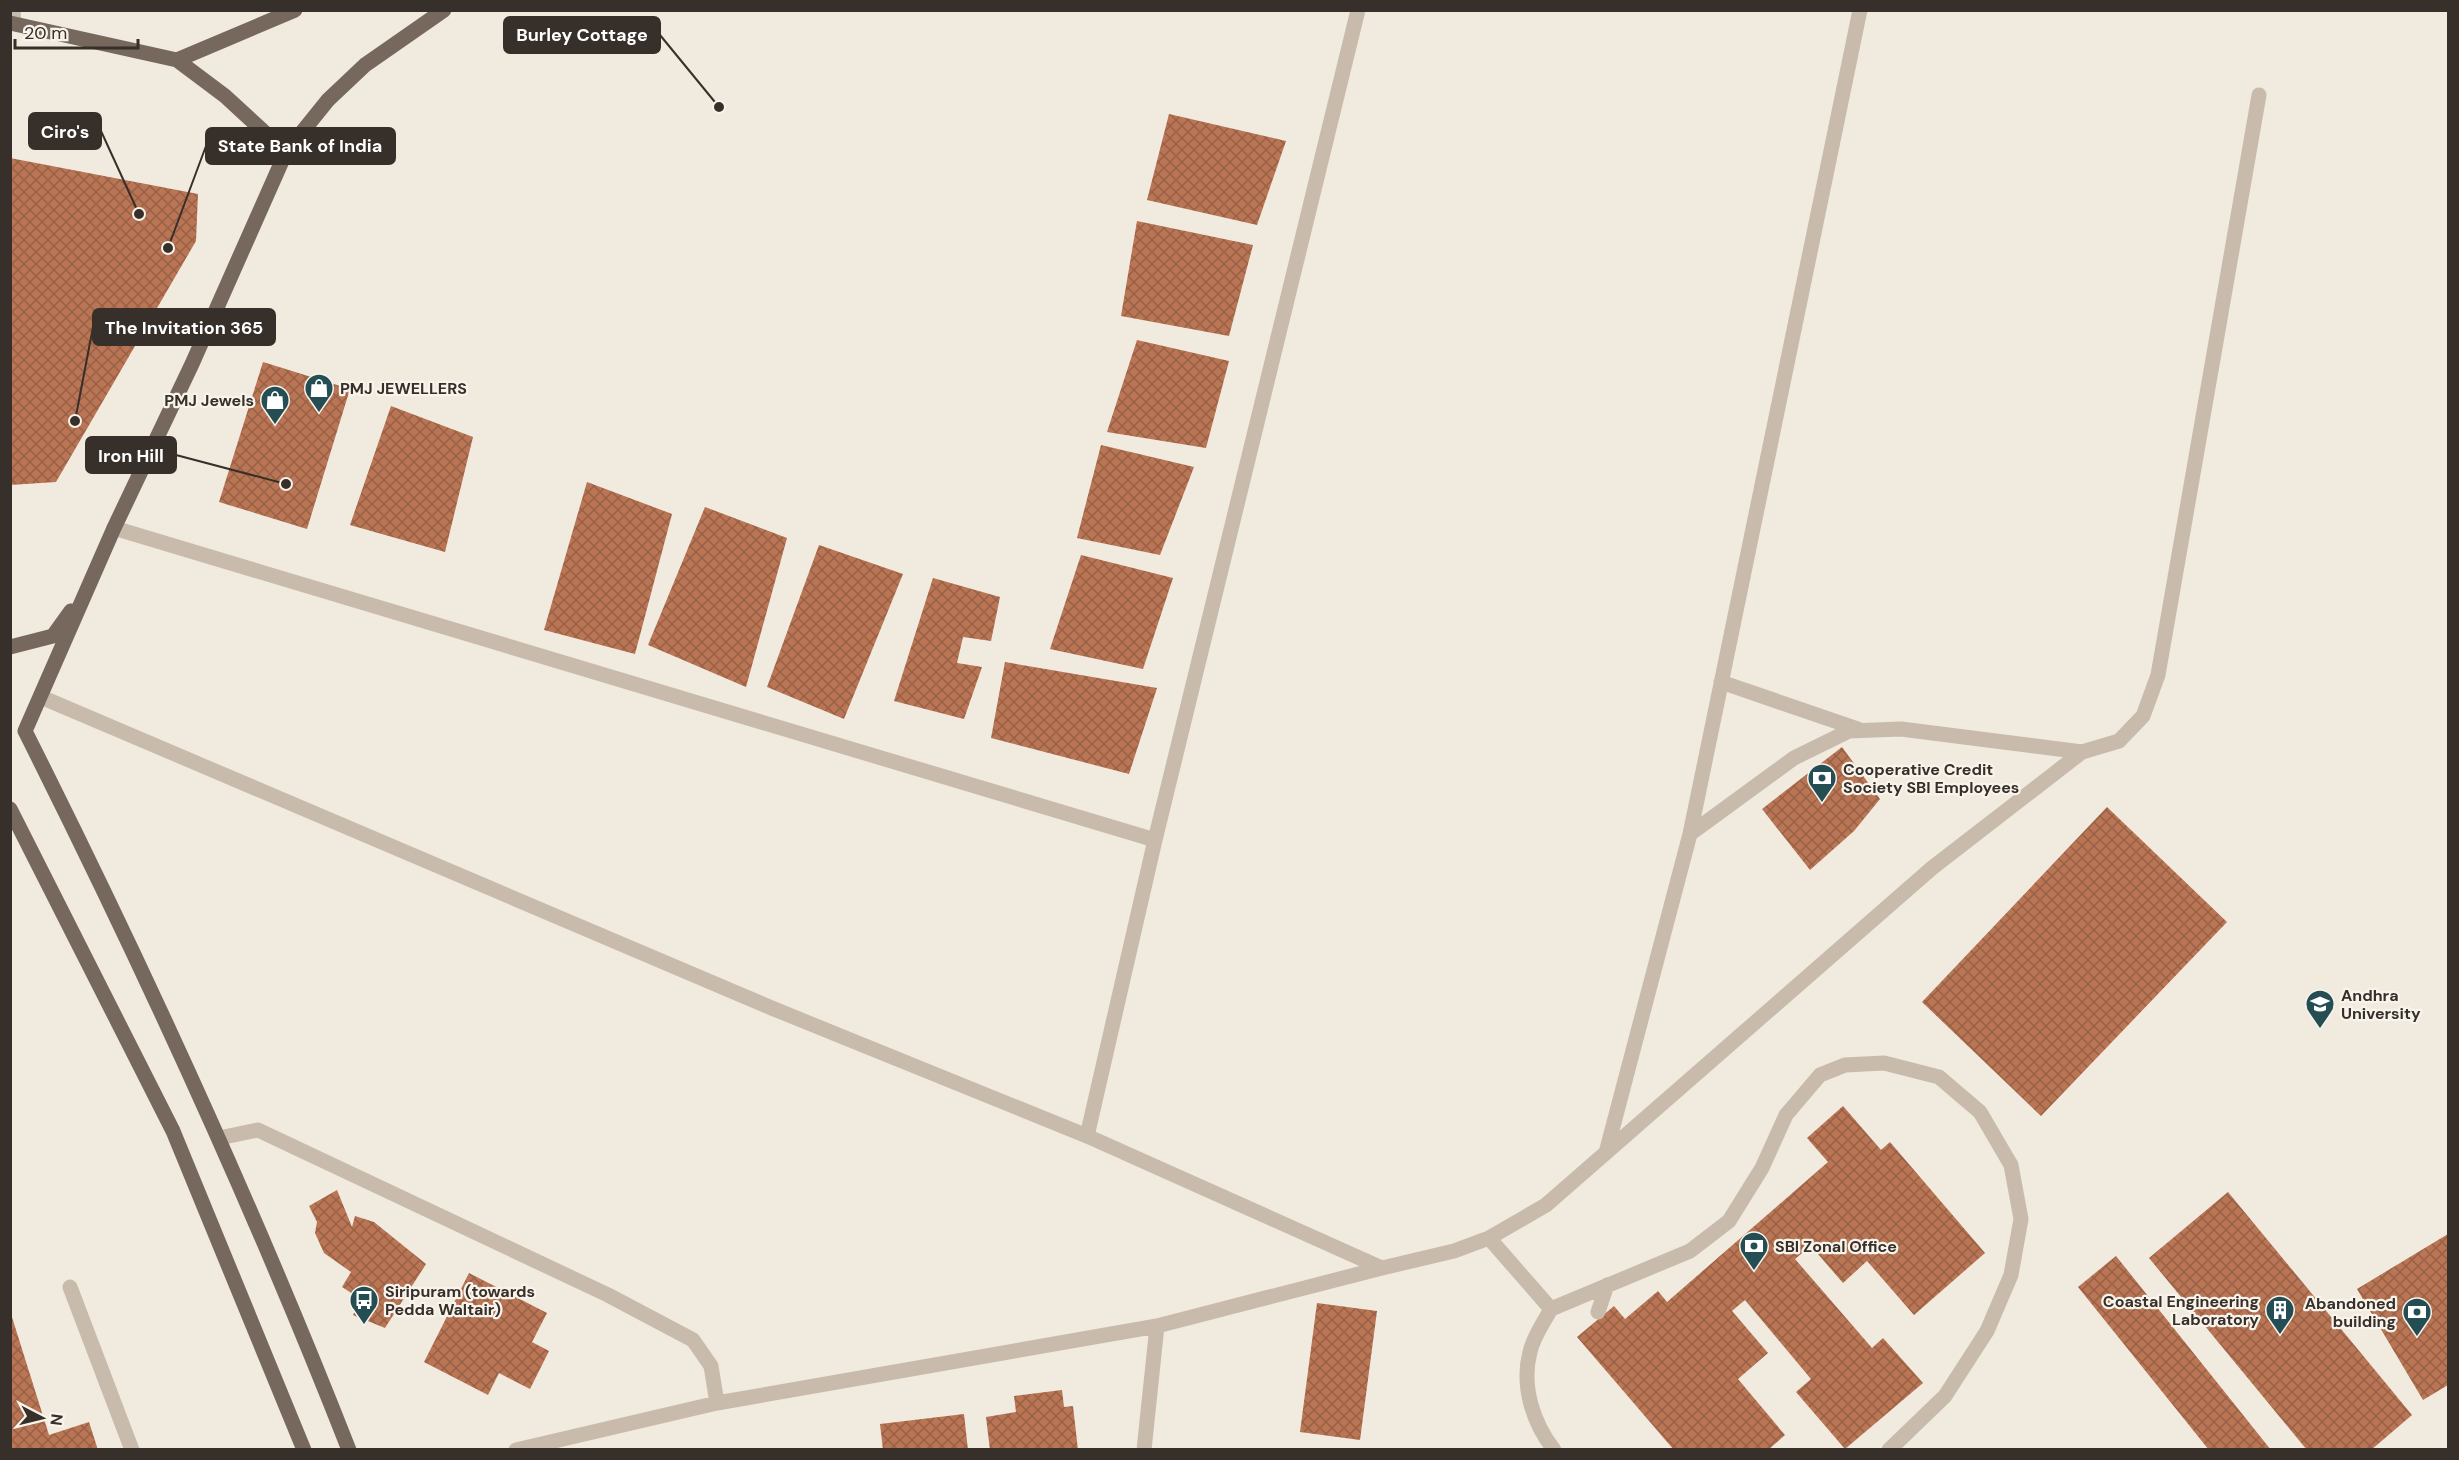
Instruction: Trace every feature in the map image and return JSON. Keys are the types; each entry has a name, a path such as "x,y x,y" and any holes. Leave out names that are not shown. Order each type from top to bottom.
{"main road":[{"path":"177,60 295,10"},
{"path":"348,1449 298,1320 219,1138 81,842 25,731 114,528 192,364 286,152 328,100 365,65 444,10"},
{"path":"13,19 177,60 225,96 286,152"},
{"path":"10,647 53,636 87,589"},
{"path":"10,809 173,1131 304,1449"}],"street":[{"path":"1087,1136 1155,840 1358,10"},
{"path":"1607,1149 1690,834 1860,10"},
{"path":"516,1449 717,1403 1157,1326 1454,1251 1489,1238 1546,1205 1607,1149 1932,868 2082,752 2119,741 2143,716 2158,675 2259,95"},
{"path":"114,528 1155,840"},
{"path":"1721,682 1864,731"},
{"path":"41,697 774,1009 1087,1136 1382,1268"},
{"path":"1690,834 1794,758 1849,731 1901,729 2082,752"},
{"path":"1554,1449 1541,1433 1531,1404 1527,1381 1530,1351 1551,1309 1690,1251 1729,1221 1762,1168 1786,1115 1820,1075 1845,1065 1884,1063 1939,1077 1980,1112 2011,1165 2021,1220 2011,1275 1987,1331 1945,1396 1889,1449"},
{"path":"219,1138 258,1130 627,1305 693,1340 711,1366 717,1403"},
{"path":"1489,1238 1551,1309"},
{"path":"1598,1312 1606,1286"},
{"path":"70,1287 132,1449"},
{"path":"1144,1449 1157,1326"}],"building":[{"path":"1169,114 1286,141 1257,225 1147,200"},
{"path":"10,158 198,194 196,241 56,482 10,485"},
{"path":"1137,221 1253,245 1229,336 1121,316"},
{"path":"1137,340 1229,361 1206,448 1107,432"},
{"path":"263,362 350,389 307,529 219,502"},
{"path":"391,406 473,437 445,552 350,525"},
{"path":"1101,445 1194,467 1160,555 1077,538"},
{"path":"587,482 672,514 635,654 544,630"},
{"path":"705,507 787,538 746,687 648,645"},
{"path":"819,545 903,574 844,719 767,687"},
{"path":"1081,555 1173,578 1143,669 1050,649"},
{"path":"933,578 1000,597 991,641 963,637 957,663 982,667 964,719 894,701"},
{"path":"1005,662 1157,688 1129,774 991,738"},
{"name":"Cooperative Credit Society SBI Employees","path":"1842,747 1880,799 1854,831 1810,870 1762,809"},
{"path":"2107,807 2227,922 2041,1116 1922,1002"},
{"name":"SBI Zonal Office","path":"1843,1106 1881,1150 1890,1142 1985,1253 1914,1315 1867,1261 1843,1283 1811,1246 1795,1259 1872,1348 1883,1338 1923,1383 1845,1449 1796,1392 1811,1379 1745,1300 1732,1311 1768,1353 1738,1379 1785,1435 1768,1450 1674,1450 1577,1337 1614,1306 1625,1319 1658,1291 1667,1302 1828,1162 1807,1138"},
{"path":"337,1190 352,1227 355,1216 374,1222 426,1264 385,1328 353,1315 362,1300 342,1287 351,1272 324,1253 315,1233 317,1222 309,1206"},
{"name":"Coastal Engineering Laboratory","path":"2228,1192 2412,1415 2371,1450 2307,1450 2149,1258"},
{"name":"Abandoned building","path":"2448,1234 2448,1385 2423,1400 2357,1289"},
{"path":"2116,1256 2271,1450 2209,1450 2078,1287"},
{"path":"469,1273 547,1313 532,1342 549,1351 530,1389 499,1373 488,1395 424,1362"},
{"path":"1317,1303 1377,1311 1360,1440 1300,1432"},
{"path":"11,1314 49,1435 89,1422 98,1450 10,1450"},
{"path":"1062,1390 1064,1407 1073,1406 1078,1450 990,1450 986,1417 1016,1412 1014,1396"},
{"path":"964,1414 968,1450 883,1450 880,1424"}],"place":[{"name":"Burley Cottage","path":"719,107"},
{"name":"Ciro's","path":"139,214"},
{"name":"State Bank of India","path":"168,248"},
{"name":"PMJ JEWELLERS","path":"319,414"},
{"name":"The Invitation 365","path":"75,421"},
{"name":"PMJ Jewels","path":"275,426"},
{"name":"Iron Hill","path":"286,484"},
{"name":"Cooperative Credit Society SBI Employees","path":"1822,804"},
{"name":"Andhra University","path":"2320,1030"},
{"name":"SBI Zonal Office","path":"1754,1272"},
{"name":"Siripuram (towards Pedda Waltair)","path":"364,1326"},
{"name":"Coastal Engineering Laboratory","path":"2280,1336"},
{"name":"Abandoned building","path":"2417,1338"}]}
